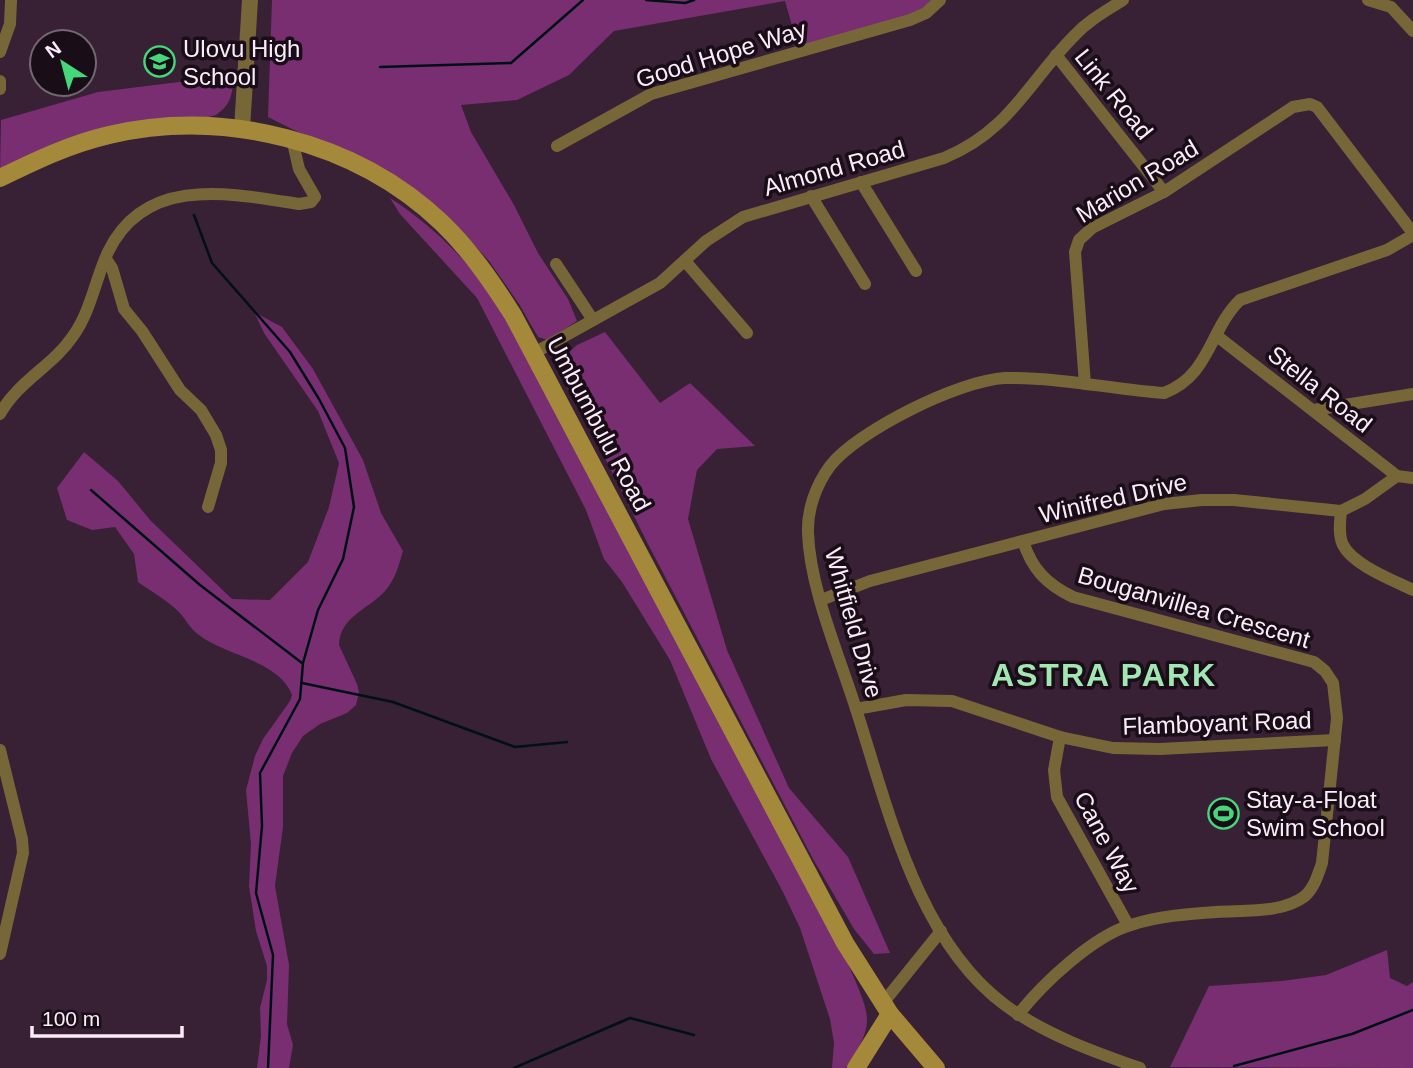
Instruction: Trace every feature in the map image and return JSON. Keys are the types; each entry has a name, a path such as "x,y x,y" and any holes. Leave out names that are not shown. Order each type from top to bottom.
{"main road":[{"name":"Umbumbulu Road","path":"0,178 51,154 108,135 178,127 242,129 292,139 328,151 388,182 442,223 478,262 513,315 845,943 886,1008 936,1068"},
{"path":"856,1068 886,1008"}],"street":[{"path":"0,17 11,0"},
{"path":"0,52 10,24 11,0"},
{"path":"242,129 250,0"},
{"name":"Good Hope Way","path":"557,146 651,94 910,20 926,13 940,0"},
{"name":"Almond Road","path":"534,353 653,287 725,227 743,217 944,158 980,140 1005,118 1056,55 1085,25 1123,0"},
{"path":"1368,0 1391,3 1413,31"},
{"name":"Link Road","path":"1056,55 1164,192"},
{"path":"0,81 0,89"},
{"name":"Marion Road","path":"1085,384 1075,252 1079,240 1092,228 1164,192 1285,111 1304,104 1310,104 1320,110 1413,234"},
{"path":"0,414 17,389 71,340 121,229 154,203 192,194 299,204 311,202 315,197 299,169 292,139"},
{"path":"861,182 916,271"},
{"path":"811,196 865,284"},
{"name":"Whitfield Drive","path":"1140,1068 1095,1052 1018,1015 989,993 959,962 927,906 900,843 821,600 810,552 810,509 819,483 831,465 853,445 946,392 972,383 1003,378 1164,393 1179,387 1195,373 1217,336 1225,316 1240,300 1387,250 1413,234"},
{"path":"106,259 112,268 124,309 142,331 180,390 209,421 216,435 221,450 221,463 208,507"},
{"path":"685,261 747,333"},
{"path":"556,264 593,320"},
{"name":"Stella Road","path":"1217,336 1397,476"},
{"path":"1314,410 1413,394"},
{"path":"1413,478 1397,476 1365,499 1341,511 1342,542 1348,551 1366,565 1413,590"},
{"name":"Winifred Drive","path":"821,600 870,581 1164,504 1234,500 1341,511"},
{"name":"Bouganvillea Crescent","path":"1018,1015 1054,976 1085,951 1128,925 1169,916 1266,909 1294,903 1308,893 1322,863 1337,718 1333,683 1325,671 1314,662 1073,597 1043,580 1028,556 1023,541"},
{"name":"Flamboyant Road","path":"856,709 906,699 952,701 1060,737 1113,748 1160,749 1335,740"},
{"name":"Cane Way","path":"1060,737 1054,770 1057,797 1128,925"},
{"path":"0,750 23,853 0,954"},
{"path":"886,1008 941,931"}],"shaded area":[{"path":"272,0 935,0 915,13 798,47 785,1 614,31 569,75 517,100 461,105 471,132 514,205 538,253 568,299 577,321 548,340 538,337 489,261 453,222 345,151 268,117"},
{"path":"235,75 228,102 216,115 0,174 1,120 77,98 98,98 98,92"},
{"path":"390,198 423,222 454,250 506,313 835,937 859,989 867,1018 863,1038 846,1068 832,1068 834,1043 830,1019 800,928 711,759 670,660 622,582 604,559 586,510 477,298 400,214"},
{"path":"254,312 282,327 313,369 363,460 381,513 403,551 388,587 350,620 341,635 339,645 359,692 356,705 347,713 320,724 303,736 292,753 283,776 283,827 275,886 289,965 287,1024 293,1045 289,1068 257,1068 261,1036 260,1008 267,980 267,966 256,931 249,886 251,844 246,790 255,756 263,739 292,695 286,683 276,674 199,635 173,607 138,582 134,554 115,527 92,530 67,520 57,488 84,452 118,481 151,521 232,599 270,600 308,562 329,507 339,463 318,411 264,333"},
{"path":"605,332 660,403 690,383 755,446 717,449 697,470 688,519 727,650 789,788 848,857 890,953 874,954 854,929 813,859 561,377 561,359 577,345"},
{"path":"1387,950 1390,978 1407,986 1413,982 1413,1068 1170,1067 1209,986 1326,975"}],"waterway":[{"path":"380,67 511,63 583,0"},
{"path":"646,0 685,3 694,0"},
{"path":"194,215 212,263 290,352 319,399 345,448 354,507 343,559 318,610 303,663 300,699 260,773 262,826 256,893 273,955 268,1068"},
{"path":"91,490 200,585 302,663"},
{"path":"302,683 393,702 515,747 567,742"},
{"path":"1234,1066 1352,1034 1413,1010"},
{"path":"514,1068 630,1018 694,1035"}],"place":[{"name":"Ulovu High School","path":"160,62"},
{"name":"Stay-a-Float Swim School","path":"1223,813"}],"district":[{"name":"ASTRA PARK","path":"1104,675"}]}
